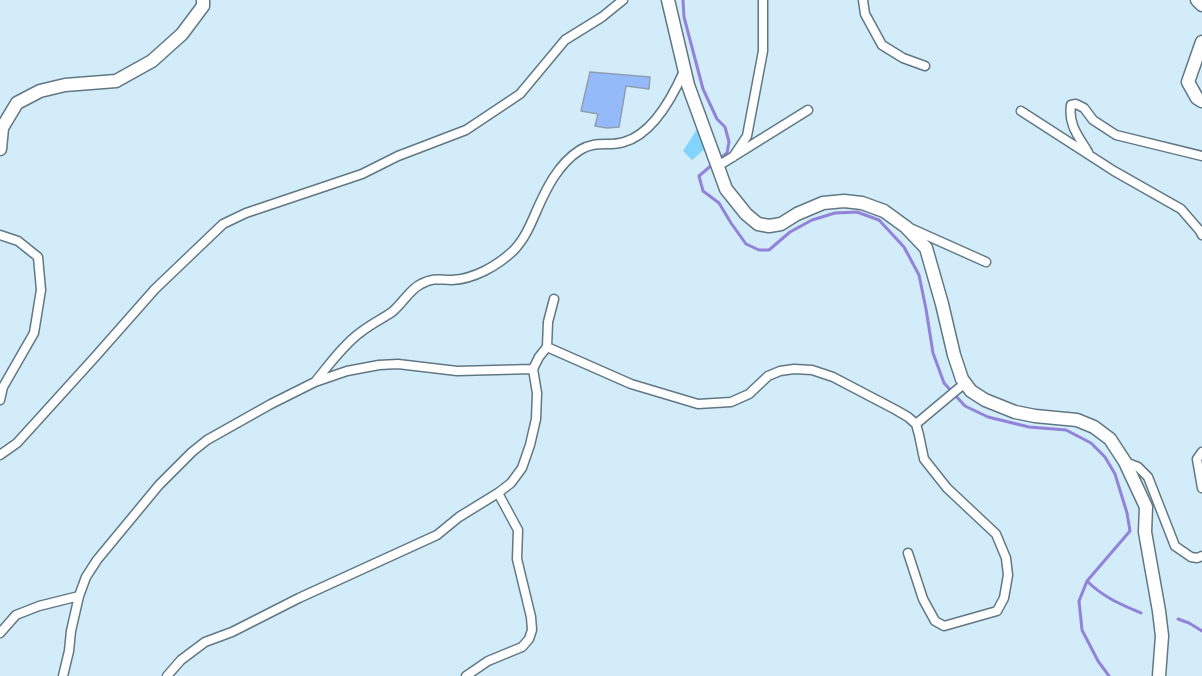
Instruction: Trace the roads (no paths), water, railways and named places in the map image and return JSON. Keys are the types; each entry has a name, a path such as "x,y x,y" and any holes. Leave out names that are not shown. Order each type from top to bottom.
{"main road":[{"path":"0,149 2,128 17,103 40,92 65,85 116,81 152,61 182,34 203,6 204,0"},
{"path":"668,0 688,85 726,189 746,214 758,224 769,226 781,224 823,203 844,201 862,203 884,211 906,227 926,248 962,386 999,406 1035,416 1077,420 1094,427 1110,439 1125,462 1146,507 1144,532 1162,636 1159,676"},
{"path":"1197,0 1202,5"},
{"path":"1202,42 1188,82 1197,98 1202,101"}],"street":[{"path":"0,455 25,435 155,289 223,224 246,213 362,174 398,156 466,130 520,94 565,40 602,17 623,0"},
{"path":"733,157 747,136 763,51 763,0"},
{"path":"863,0 865,14 882,45 903,58 925,66"},
{"path":"315,382 360,333 393,312 419,285 436,278 453,280 468,277 487,270 503,260 523,238 546,189 568,160 580,150 594,144 624,143 637,136 652,124 675,91 684,71"},
{"path":"1090,155 1076,133 1070,115 1071,105 1076,104 1084,108 1093,120 1116,135 1202,156"},
{"path":"718,166 808,110"},
{"path":"1021,111 1114,171 1181,209 1202,235"},
{"path":"906,227 986,262"},
{"path":"0,235 18,241 38,257 41,290 34,333 3,387 0,400"},
{"path":"167,676 181,660 205,642 232,632 299,598 437,535 459,517 511,483 522,468 530,445 536,419 537,393 533,369 547,347 548,322 554,299"},
{"path":"547,347 631,384 698,404 731,402 749,394 768,376 780,371 812,370 833,377 908,417 916,424 924,459 947,488 996,534 1006,558 1008,574 1004,598 996,611 944,626 935,621 923,599 908,553"},
{"path":"63,676 79,596 86,577 97,560 159,485 207,440 315,382 347,371 398,364 457,370 533,369"},
{"path":"916,424 962,386"},
{"path":"1202,452 1197,459 1202,488"},
{"path":"1125,462 1138,467 1148,477 1175,546 1191,557 1202,556"},
{"path":"466,676 488,661 522,647 529,639 532,630 517,559 518,530 498,493"},
{"path":"0,633 16,615 39,606 79,596"}],"waterway":[{"path":"683,0 684,17 703,89 717,119 725,127 729,142 727,153 718,160"},
{"path":"713,164 699,176 703,191 719,203 746,244 759,250 769,250 790,232 812,220 835,213 857,212 879,220 904,247 919,275 933,353 944,383 965,406 988,417 1029,427 1066,430 1091,443 1105,457 1115,474 1130,531 1087,581 1079,601 1082,630 1098,661 1109,676"},
{"path":"1087,581 1106,596 1141,613"},
{"path":"1178,619 1202,631"}]}
